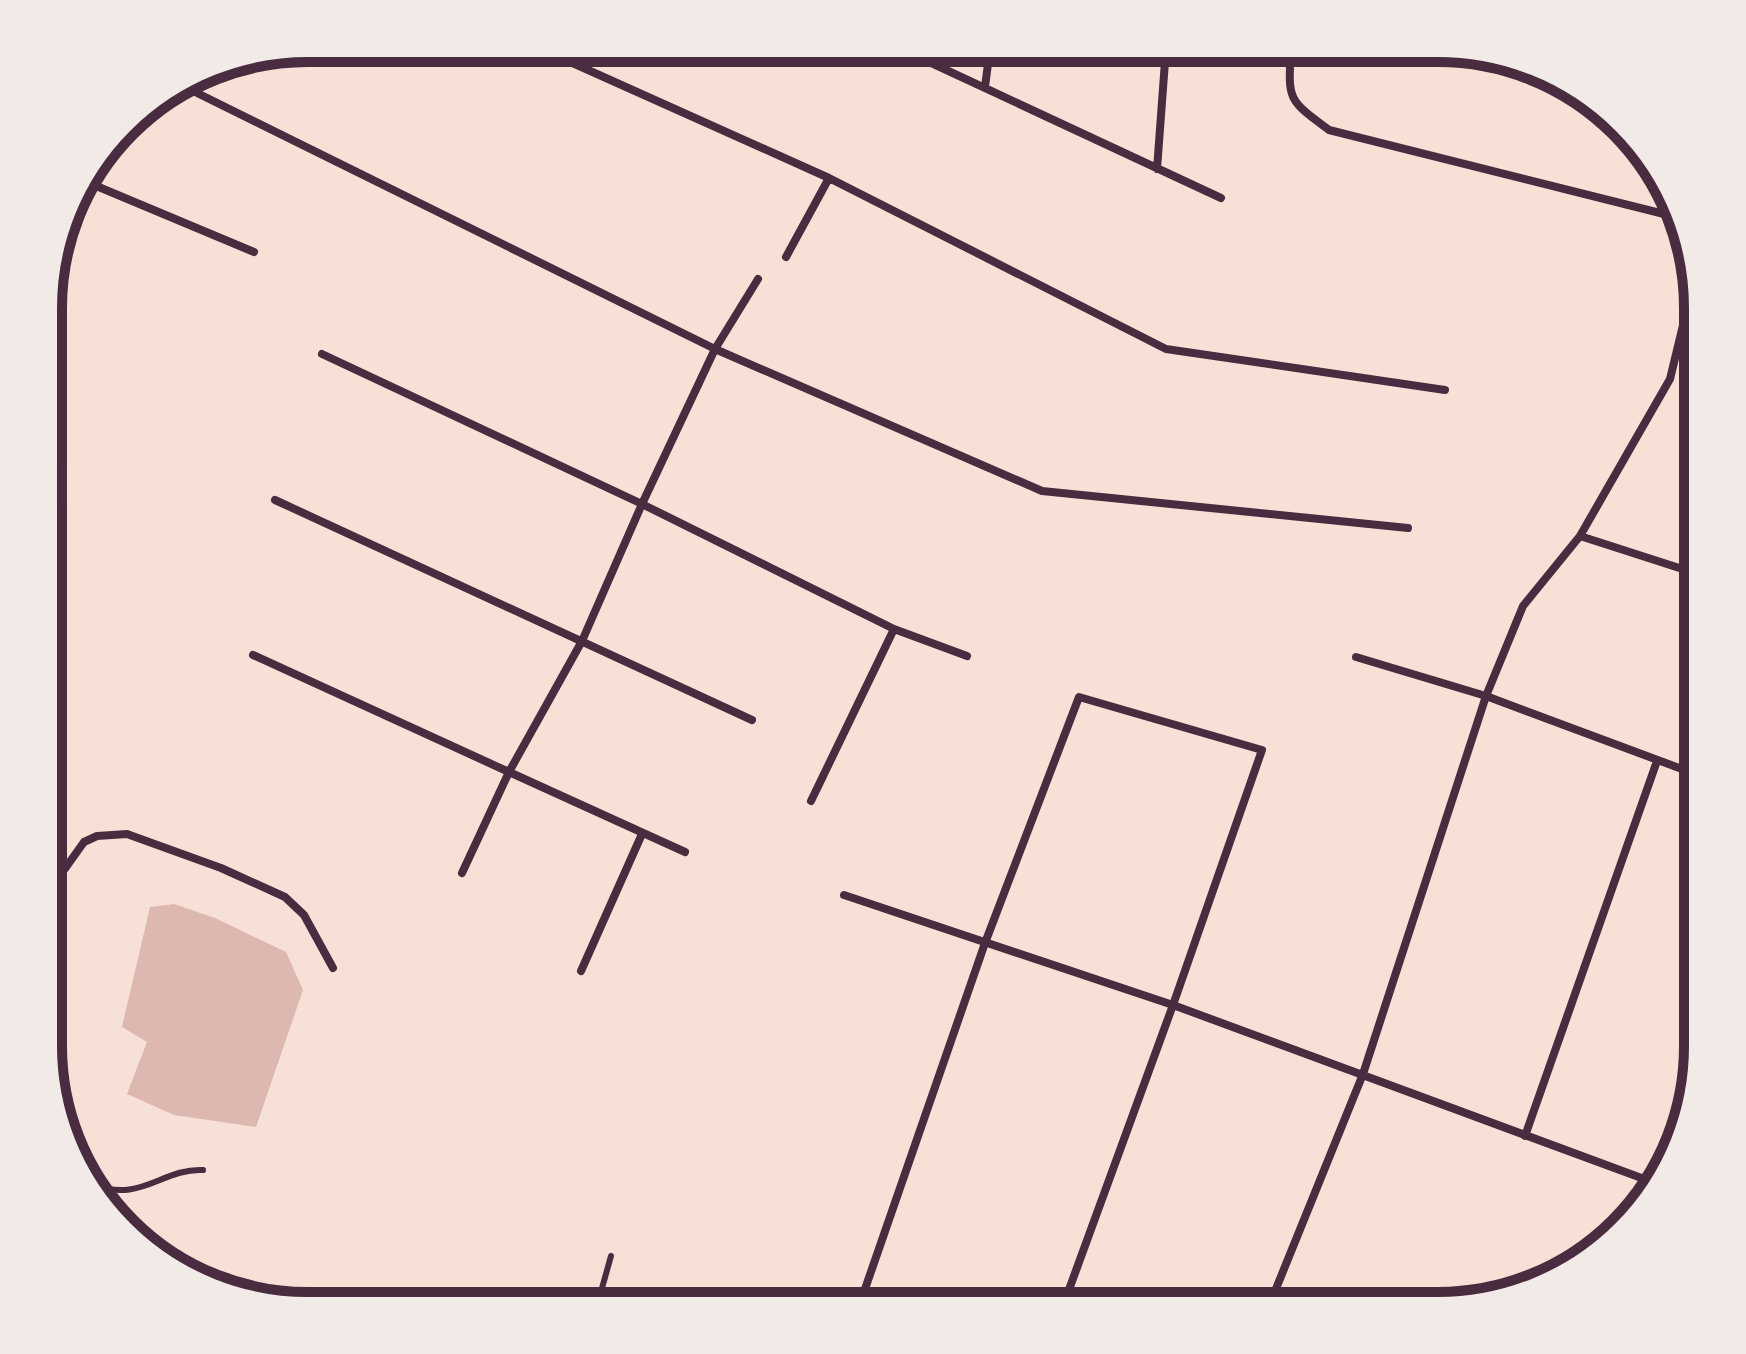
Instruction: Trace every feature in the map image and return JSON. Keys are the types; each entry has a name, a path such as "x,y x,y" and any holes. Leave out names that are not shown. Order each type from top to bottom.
{"street":[{"path":"571,62 829,178 1166,349 1445,390"},
{"path":"931,63 1221,198"},
{"path":"985,87 988,63"},
{"path":"1157,169 1165,63"},
{"path":"1291,63 1290,95 1295,104 1329,130 1665,214"},
{"path":"193,91 715,349 1042,491 1408,528"},
{"path":"786,257 829,178"},
{"path":"95,185 254,252"},
{"path":"462,873 509,772 582,641 715,349 758,279"},
{"path":"1275,1292 1363,1074 1486,696 1523,606 1580,536 1670,379 1684,321"},
{"path":"322,354 642,504 894,629 967,656"},
{"path":"275,500 752,720"},
{"path":"1580,536 1684,569"},
{"path":"811,801 894,629"},
{"path":"253,655 685,852"},
{"path":"1356,657 1486,696 1683,770"},
{"path":"865,1289 985,943 1079,697 1262,750 1068,1292"},
{"path":"1525,1136 1657,761"},
{"path":"63,871 84,842 97,836 127,834 221,868 285,897 304,915 333,968"},
{"path":"581,971 642,834"},
{"path":"844,895 1173,1005 1645,1179"}],"lane":[{"path":"108,1189 131,1190 149,1186 181,1171 203,1170"},
{"path":"601,1291 611,1256"}],"shaded area":[{"path":"174,904 215,918 286,952 303,990 256,1127 174,1115 127,1094 147,1042 122,1027 150,907"}]}
